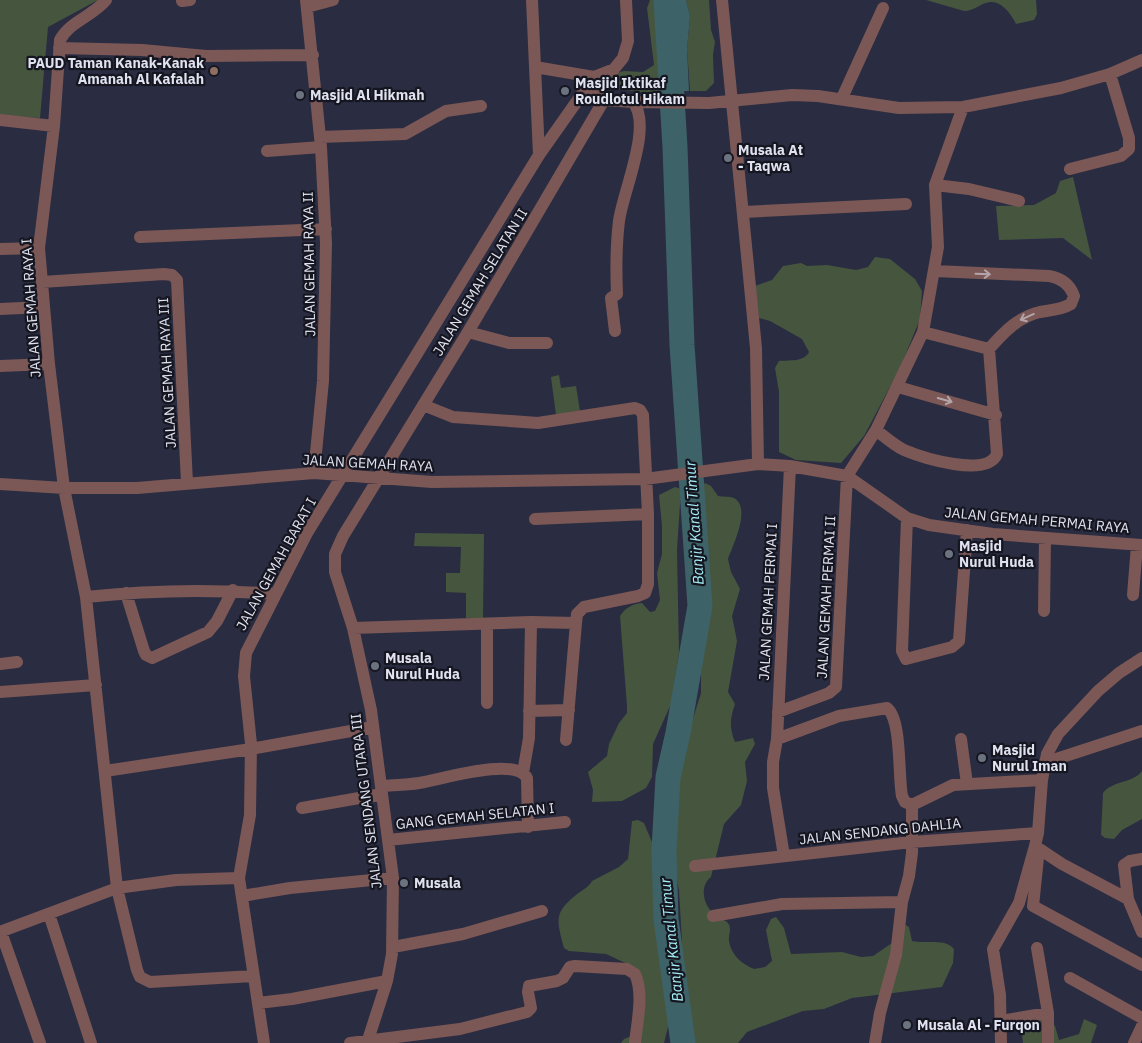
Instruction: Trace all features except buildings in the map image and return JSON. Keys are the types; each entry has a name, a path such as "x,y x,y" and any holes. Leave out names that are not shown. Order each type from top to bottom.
{"street":[{"path":"106,0 93,13 62,35 59,48 142,50 206,56 313,54"},
{"path":"307,4 333,0"},
{"path":"532,0 539,155"},
{"path":"535,67 592,81 614,69 619,64 626,50 628,28 626,0"},
{"path":"722,0 756,348 758,464"},
{"name":"JALAN GEMAH RAYA II","path":"307,4 313,54 326,229 323,381 314,473"},
{"path":"842,98 883,8"},
{"name":"JALAN GEMAH RAYA I","path":"59,48 54,126 40,248 49,364 64,488"},
{"path":"592,81 604,100 657,104 709,103 792,95 842,98 899,108 963,107 1061,88 1110,74 1142,60"},
{"path":"1070,169 1121,156 1129,149 1129,138 1110,74"},
{"name":"JALAN GEMAH BARAT I","path":"264,1043 239,878 250,815 251,749 244,663 250,642 308,533 539,155 592,81"},
{"name":"JALAN GEMAH SELATAN II","path":"378,478 468,332 604,100"},
{"path":"615,331 611,298 617,294 620,220 640,133 640,114 633,102"},
{"path":"267,151 320,142 405,134 446,111 481,106"},
{"path":"847,476 876,430 923,332 935,271 938,233 935,185 963,107"},
{"path":"0,120 54,126"},
{"path":"935,185 969,189 1019,201"},
{"path":"743,212 906,204"},
{"path":"140,237 326,229"},
{"path":"0,249 40,248"},
{"path":"876,430 905,450 974,467 988,465 997,454 996,415 989,348 1006,329 1020,320 1039,312 1066,307 1073,302 1074,296 1069,287 1056,277 935,271"},
{"name":"JALAN GEMAH RAYA III","path":"42,282 164,274 172,275 177,280 187,484"},
{"path":"0,309 44,307"},
{"path":"468,332 509,343 547,343"},
{"path":"923,332 989,348"},
{"path":"0,366 49,364"},
{"path":"898,387 996,415"},
{"path":"423,405 453,417 538,423 635,408 640,410 643,415 648,514 648,584 645,593 638,596 584,607 577,614 566,740"},
{"name":"JALAN GEMAH PERMAI RAYA","path":"645,479 758,464 790,466 847,476 906,518 929,524 1045,538 1139,545"},
{"name":"JALAN GEMAH PERMAI I","path":"777,739 790,466"},
{"name":"JALAN GEMAH RAYA","path":"0,484 64,488 137,488 314,473 432,482 645,479"},
{"name":"JALAN GEMAH PERMAI II","path":"778,712 829,693 836,687 847,476"},
{"name":"JALAN SENDANG UTARA III","path":"368,1042 387,981 393,947 393,878 373,727 353,628 335,572 335,554 342,536 378,478"},
{"path":"64,488 86,597 117,888 134,962 140,977 150,982 253,976"},
{"path":"535,519 648,514"},
{"path":"906,518 902,651 904,658 910,659 952,646 959,641 967,530"},
{"path":"1044,611 1045,538"},
{"path":"1133,595 1139,545"},
{"path":"86,597 126,593 233,590 276,594"},
{"path":"126,593 144,651 146,655 152,658 208,632 217,621 233,590"},
{"path":"353,628 531,622 576,623"},
{"path":"523,773 529,738 531,622"},
{"path":"487,624 487,703"},
{"path":"1142,658 1098,691 1058,734 1044,763 1033,906 1142,965"},
{"path":"0,664 17,662"},
{"path":"0,692 96,685"},
{"path":"777,739 839,716 887,708 892,715 897,736 902,796 905,802 912,806"},
{"path":"529,711 569,710"},
{"path":"105,771 251,749 373,727"},
{"path":"1044,763 1142,731"},
{"name":"JALAN SENDANG DAHLIA","path":"777,739 773,762 773,788 784,856 912,842 1037,842"},
{"path":"961,739 967,784"},
{"path":"302,808 381,790 499,769 510,769 523,773 527,778 528,827"},
{"path":"912,806 945,788 967,784 1042,780"},
{"path":"876,1043 882,1007 897,948 902,902 909,876 912,842 912,806"},
{"name":"GANG GEMAH SELATAN I","path":"388,840 565,822"},
{"path":"1037,842 1062,864 1128,899"},
{"path":"1001,1043 1000,995 993,948 1019,903 1037,842"},
{"path":"695,866 784,856"},
{"path":"1142,859 1130,860 1124,865 1128,899 1142,932"},
{"path":"40,1043 1,932 117,888 176,880 239,878"},
{"path":"242,896 290,888 393,878"},
{"path":"713,916 782,904 902,902"},
{"path":"393,947 463,934 542,911"},
{"path":"49,914 91,1043"},
{"path":"1037,948 1048,1013 1048,1043"},
{"path":"350,1043 460,1029 527,1012 531,1008 528,992 530,986 558,981 563,978 570,967 582,966 627,969 635,974 638,991 635,1043"},
{"path":"1070,978 1142,1018"},
{"path":"258,1003 292,999 387,981"},
{"path":"1001,1020 1048,1013"},
{"path":"1134,1043 1142,1026"}],"shaded area":[{"path":"0,0 98,0 48,27 40,118 0,116"},
{"path":"650,0 661,0 657,24 664,73 662,79 664,92 638,92 606,87 602,82 605,76 624,71 643,72 654,65 647,8"},
{"path":"661,0 686,0 690,16 687,49 689,91 664,92 662,79 664,73 657,24"},
{"path":"686,0 709,0 711,30 715,42 713,55 714,83 706,91 690,91 687,49 690,16"},
{"path":"926,0 1036,0 1037,14 1034,20 1016,24 1006,9 994,2 964,11"},
{"path":"1073,177 1092,260 1063,238 999,240 996,206 1034,205 1056,193 1060,181"},
{"path":"875,257 890,259 915,279 922,291 920,319 900,368 864,436 841,463 796,460 779,452 779,392 775,368 779,361 800,359 809,352 802,339 770,321 759,318 755,286 772,280 783,266 801,263 807,266 827,265 856,270 868,267"},
{"path":"559,375 561,388 576,386 580,411 556,415 551,377"},
{"path":"705,483 711,486 718,496 734,498 739,503 741,510 739,528 728,559 731,572 740,589 732,616 737,641 728,692 735,704 731,723 735,742 753,738 755,744 745,762 747,781 741,805 724,824 711,877 705,886 704,897 706,903 712,913 729,924 729,941 732,951 741,962 754,969 765,967 772,961 766,930 771,919 776,917 784,928 791,954 842,952 861,957 873,956 892,943 904,924 909,927 912,941 941,942 954,949 953,963 942,987 852,998 824,1009 803,1011 747,1032 738,1043 690,1043 679,953 682,941 679,891 672,849 682,754 701,693 701,673 709,609 704,551 707,531 701,488"},
{"path":"675,487 681,489 677,550 679,653 671,704 653,744 652,777 646,788 622,801 592,802 593,790 588,772 607,756 609,744 619,723 627,713 620,616 629,607 642,603 650,612 655,611 660,600 657,573 662,554 659,495"},
{"path":"415,533 484,534 483,618 466,618 466,593 446,592 446,573 460,573 461,547 414,546"},
{"path":"1142,771 1142,819 1122,830 1114,839 1105,838 1101,835 1103,793 1112,786 1133,778"},
{"path":"638,820 644,823 659,859 661,923 670,1019 664,1043 621,1043 624,1039 637,1034 636,968 606,954 569,951 564,948 559,924 560,913 569,901 592,881 619,867 628,859 632,821"},
{"path":"1042,1016 1055,1026 1059,1040 1079,1034 1084,1019 1097,1025 1091,1043 1023,1043 1020,1019"}],"waterway":[{"name":"Banjir Kanal Timur","path":"666,0 675,147 682,345 700,606 678,733 668,777 664,850 666,919 683,1043"}],"place":[{"name":"PAUD Taman Kanak-Kanak Amanah Al Kafalah","path":"214,71"},
{"name":"Masjid Iktikaf Roudlotul Hikam","path":"565,91"},
{"name":"Masjid Al Hikmah","path":"300,95"},
{"name":"Musala At - Taqwa","path":"728,158"},
{"name":"Masjid Nurul Huda","path":"949,554"},
{"name":"Musala Nurul Huda","path":"375,666"},
{"name":"Masjid Nurul Iman","path":"982,758"},
{"name":"Musala","path":"404,883"},
{"name":"Musala Al - Furqon","path":"907,1025"}]}
